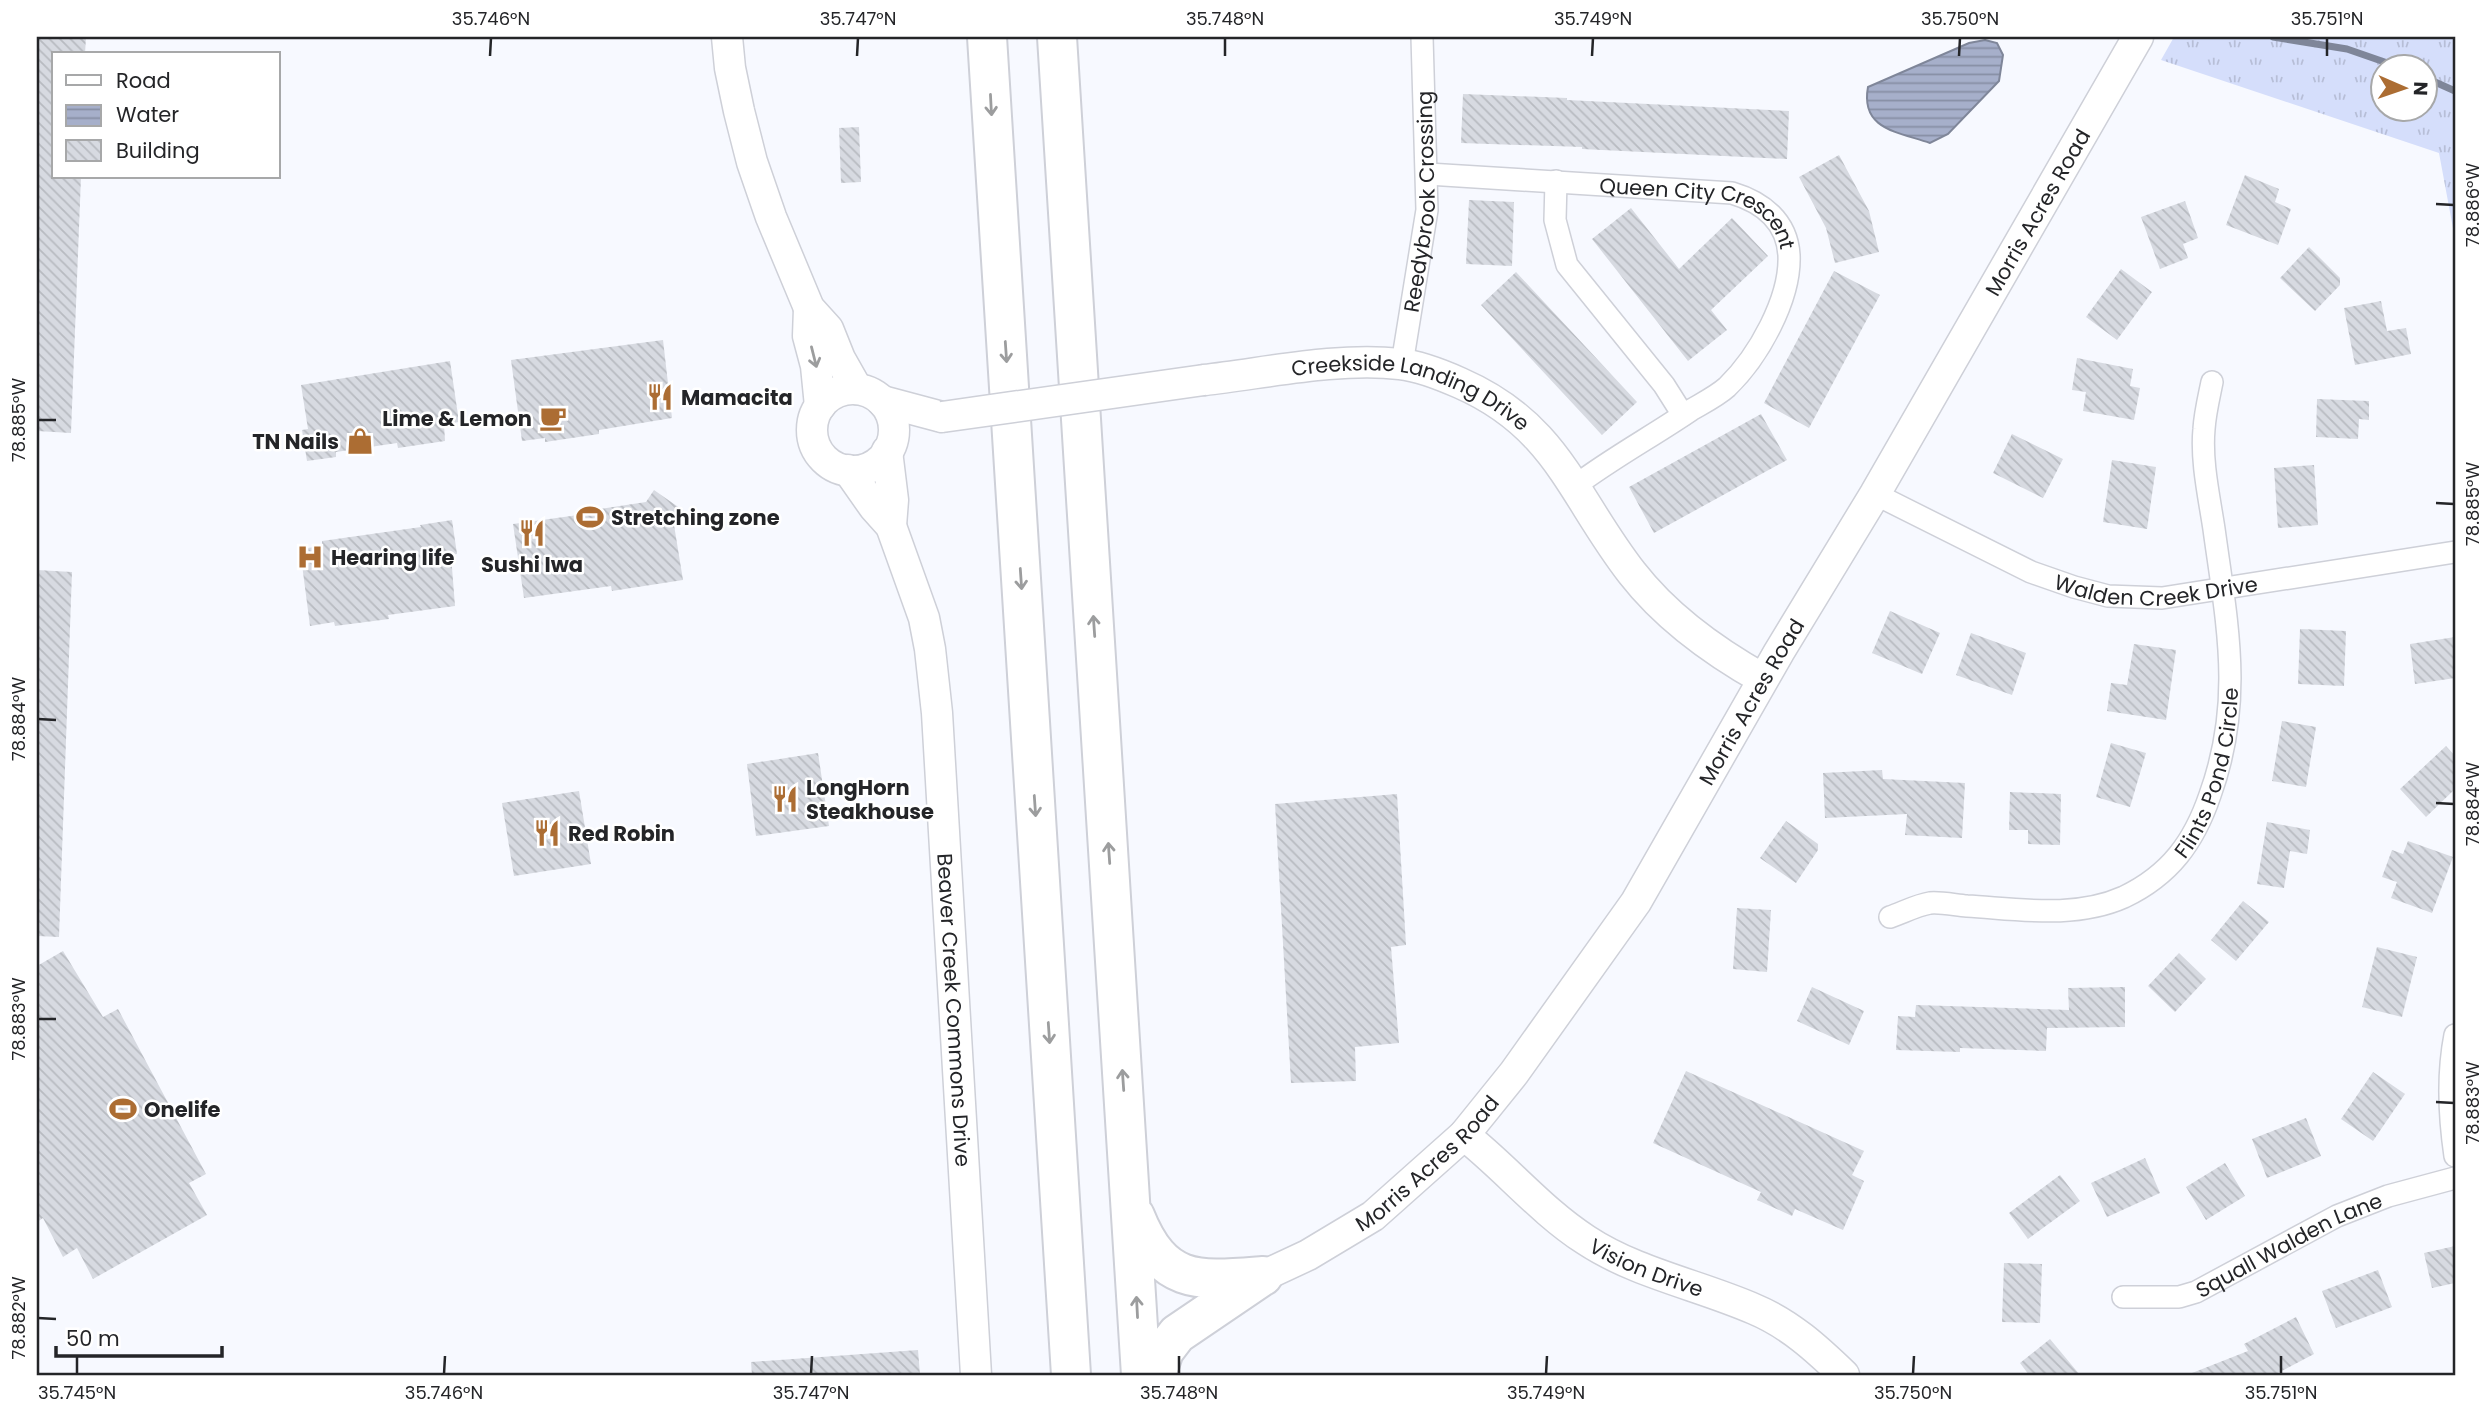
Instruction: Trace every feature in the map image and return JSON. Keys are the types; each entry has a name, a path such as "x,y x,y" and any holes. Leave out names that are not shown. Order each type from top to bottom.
{"highway":[{"path":"987,37 1071,1375"},
{"path":"1058,37 1141,1375"},
{"path":"1131,1208 1152,1248 1180,1273 1211,1280 1263,1276"},
{"path":"1156,1375 1164,1351 1177,1334 1263,1276"}],"street":[{"path":"727,37 730,68 752,162 809,308 828,329 840,359 892,419 890,446 870,466 859,470 839,468 824,458 813,440 813,420 820,406 836,393 869,395"},
{"name":"Reedybrook Crossing","path":"1402,364 1427,210 1422,37"},
{"name":"Morris Acres Road","path":"1263,1276 1308,1255 1373,1216 1464,1135 1514,1073 1636,902 2138,37"},
{"name":"Queen City Crescent","path":"1428,174 1732,194 1765,208 1784,231 1789,251 1789,270 1779,310 1746,363 1726,387 1575,486"},
{"path":"1556,181 1555,220 1567,265 1684,415"},
{"path":"809,308 808,336 816,366 820,406"},
{"name":"Creekside Landing Drive","path":"869,395 942,416 1355,362 1402,364 1451,379 1483,393 1515,414 1541,439 1631,572 1668,614 1711,647 1763,679"},
{"name":"Flints Pond Circle","path":"1890,917 1929,903 2040,910 2100,905 2124,897 2159,875 2180,855 2200,825 2213,789 2231,701 2231,654 2206,476 2203,430 2212,382"},
{"name":"Creekside Landing Drive","path":"890,446 942,416"},
{"name":"Beaver Creek Commons Drive","path":"890,446 893,500 891,526"},
{"name":"Beaver Creek Commons Drive","path":"848,470 891,526 924,618 935,681 976,1375"},
{"name":"Walden Creek Drive","path":"1875,494 2031,572 2108,596 2162,598 2455,552"},
{"path":"2455,1035 2449,1078 2449,1119 2455,1156"},
{"name":"Vision Drive","path":"1464,1135 1586,1240 1616,1256 1755,1309 1814,1347 1844,1375"},
{"name":"Squall Walden Lane","path":"2123,1297 2179,1297 2196,1292 2337,1216 2388,1196 2455,1178"}],"green space":[{"path":"2174,37 2455,37 2455,239 2439,153 2161,60"}],"water":[{"path":"1985,40 1997,43 2003,55 1999,81 1948,134 1930,143 1895,132 1876,121 1867,101 1868,87 1969,43"}],"building":[{"path":"37,37 86,37 85,52 52,52 52,178 81,178 71,433 37,431"},
{"path":"1463,94 1789,111 1787,159 1461,143"},
{"path":"859,127 861,182 841,183 839,128"},
{"path":"1839,155 1869,211 1879,252 1835,263 1826,228 1799,177"},
{"path":"2245,175 2279,189 2275,202 2291,209 2278,245 2226,225"},
{"path":"1469,200 1514,202 1512,266 1466,264"},
{"path":"2185,201 2198,238 2183,244 2188,258 2160,269 2141,217"},
{"path":"1631,208 1679,269 1732,218 1768,256 1711,310 1727,330 1688,361 1592,239"},
{"path":"2309,247 2340,278 2340,285 2315,311 2280,278"},
{"path":"2121,269 2152,292 2117,340 2086,317"},
{"path":"1834,271 1880,295 1809,428 1764,403"},
{"path":"1516,272 1637,402 1602,435 1481,305"},
{"path":"2381,301 2387,331 2406,328 2411,354 2355,365 2344,308"},
{"path":"663,340 672,418 599,430 599,434 545,442 545,438 522,441 511,360"},
{"path":"2077,358 2133,369 2130,386 2140,388 2134,420 2083,411 2086,392 2072,390"},
{"path":"450,361 459,422 444,424 445,441 398,448 397,443 336,452 336,457 307,461 302,430 308,429 301,385"},
{"path":"2317,399 2369,401 2369,420 2359,419 2358,439 2316,437"},
{"path":"1761,414 1787,460 1654,533 1629,487"},
{"path":"2012,434 2063,459 2043,498 1993,473"},
{"path":"2112,460 2156,467 2147,529 2103,522"},
{"path":"2314,465 2318,525 2278,528 2274,468"},
{"path":"654,490 684,511 674,525 683,580 612,591 611,586 524,598 513,524 600,512 600,509 646,502"},
{"path":"452,520 457,554 451,555 455,606 388,615 389,619 335,626 334,622 310,626 300,549 322,546 322,541"},
{"path":"37,570 72,572 59,937 37,936"},
{"path":"1890,611 1940,633 1922,674 1872,653"},
{"path":"2300,629 2346,631 2344,686 2298,684"},
{"path":"1971,633 2026,653 2012,695 1956,675"},
{"path":"2455,637 2455,678 2415,684 2410,644"},
{"path":"2134,644 2176,650 2166,720 2107,711 2111,683 2127,685"},
{"path":"2282,721 2316,727 2306,787 2272,781"},
{"path":"2111,743 2146,753 2130,807 2096,797"},
{"path":"2446,746 2455,756 2455,789 2426,817 2400,789"},
{"path":"818,753 829,826 756,836 747,764"},
{"path":"1882,770 1883,779 1965,783 1962,838 1905,835 1907,814 1825,818 1823,773"},
{"path":"579,791 591,864 514,876 502,803"},
{"path":"2010,792 2061,794 2060,845 2028,844 2028,830 2009,830"},
{"path":"1397,794 1406,945 1391,947 1399,1043 1355,1047 1356,1081 1291,1083 1275,804"},
{"path":"1786,821 1818,844 1818,850 1796,883 1760,858"},
{"path":"2267,822 2310,830 2307,854 2290,851 2284,888 2257,884"},
{"path":"2408,841 2453,857 2432,913 2391,898 2397,882 2382,877 2392,850 2403,854"},
{"path":"2243,901 2269,922 2236,961 2211,940"},
{"path":"1737,908 1771,910 1767,972 1733,969"},
{"path":"2377,947 2417,957 2402,1017 2362,1007"},
{"path":"63,951 103,1017 118,1009 206,1174 189,1183 207,1215 93,1279 77,1248 63,1257 43,1218 37,1222 37,966"},
{"path":"2179,953 2206,979 2175,1012 2148,986"},
{"path":"1812,987 1864,1011 1849,1045 1797,1021"},
{"path":"2125,987 2125,1027 2047,1028 2046,1051 1960,1048 1960,1052 1896,1050 1898,1016 1915,1017 1916,1005 2069,1010 2068,988"},
{"path":"1686,1071 1864,1151 1852,1175 1864,1181 1843,1230 1795,1209 1792,1216 1757,1200 1761,1192 1653,1143"},
{"path":"2373,1072 2405,1094 2373,1141 2341,1119"},
{"path":"2306,1118 2321,1156 2267,1178 2252,1139"},
{"path":"2145,1158 2160,1193 2107,1217 2091,1183"},
{"path":"2225,1163 2245,1196 2206,1220 2186,1187"},
{"path":"2060,1175 2080,1201 2028,1239 2009,1213"},
{"path":"2455,1246 2455,1283 2432,1288 2424,1253"},
{"path":"2004,1263 2042,1264 2040,1323 2002,1322"},
{"path":"2378,1270 2392,1307 2336,1328 2322,1291"},
{"path":"2296,1317 2314,1354 2274,1375 2187,1375 2248,1351 2244,1344"},
{"path":"2050,1339 2080,1375 2029,1375 2020,1363"},
{"path":"918,1350 920,1375 752,1375 751,1362"}],"waterway":[{"path":"2273,37 2347,49 2370,57"},
{"path":"2440,84 2455,91"}],"place":[{"name":"Mamacita","path":"660,397"},
{"name":"Lime & Lemon","path":"553,418"},
{"name":"TN Nails","path":"360,441"},
{"name":"Stretching zone","path":"590,517"},
{"name":"Sushi Iwa","path":"532,533"},
{"name":"Hearing life","path":"310,557"},
{"name":"LongHorn Steakhouse","path":"785,799"},
{"name":"Red Robin","path":"547,833"},
{"name":"Onelife","path":"123,1109"}]}
